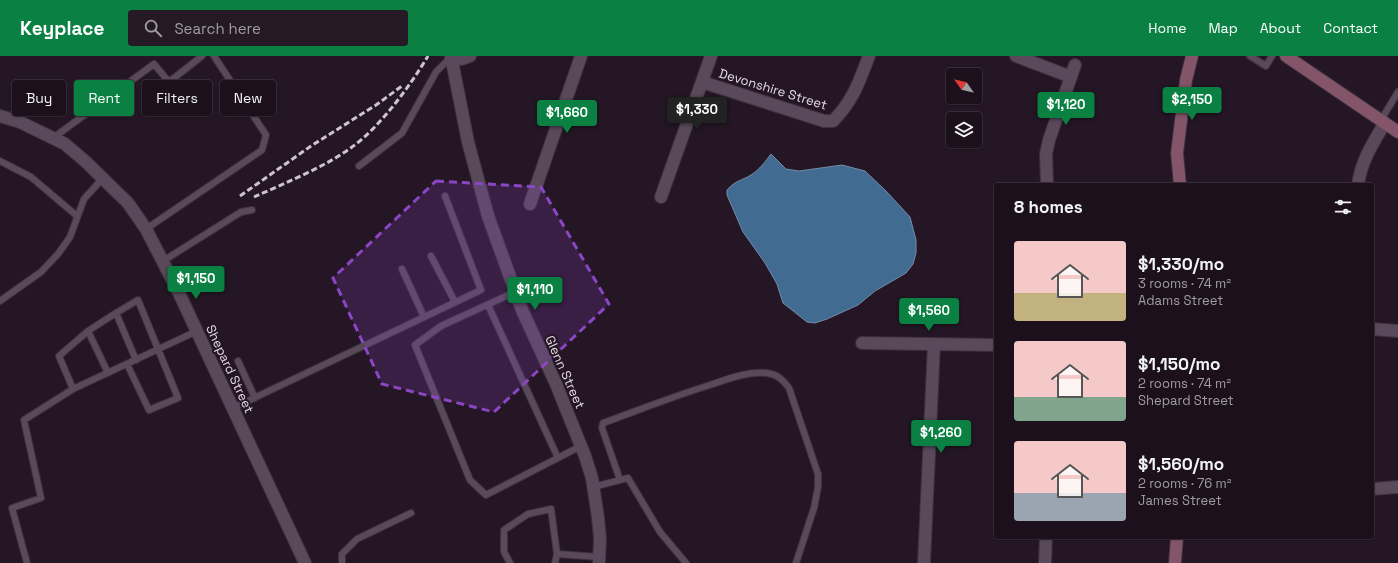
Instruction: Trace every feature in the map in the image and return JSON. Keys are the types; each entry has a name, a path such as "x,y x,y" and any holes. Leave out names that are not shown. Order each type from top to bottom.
{"main road":[{"path":"1180,183 1177,153 1186,80 1192,56"},
{"path":"1286,56 1398,132"},
{"path":"1175,563 1176,539"}],"street":[{"path":"451,56 462,58 470,56"},
{"name":"Glenn Street","path":"451,56 470,150 488,216 515,292 556,384 592,478 600,538 599,560"},
{"path":"530,204 580,56"},
{"path":"661,197 711,56"},
{"name":"Devonshire Street","path":"702,82 824,121 833,121 853,97 869,56"},
{"path":"1016,56 1073,71 1049,140 1046,154 1047,183"},
{"name":"Shepard Street","path":"0,116 20,122 65,144 128,203 146,230 163,261 305,563"},
{"path":"1358,183 1366,154 1383,122"},
{"path":"1374,329 1398,331"},
{"path":"862,343 994,345"},
{"path":"924,563 934,344"},
{"path":"1374,489 1398,487"},
{"path":"1045,563 1046,539"}],"lane":[{"path":"53,138 154,64 169,82 202,56"},
{"path":"146,230 262,150 266,135 214,56"},
{"path":"359,166 402,132 436,72 451,56"},
{"path":"1250,56 1266,66 1272,56"},
{"path":"1383,122 1398,92"},
{"path":"0,161 31,177 77,216"},
{"path":"0,301 40,272 54,259 67,242 84,199 103,178"},
{"path":"233,408 481,290 445,196"},
{"path":"163,261 241,212 252,210"},
{"path":"431,256 455,302"},
{"path":"402,269 424,317"},
{"path":"515,292 441,326 415,345 470,480 486,496 581,446"},
{"path":"73,389 59,356 88,331 138,300 178,398 149,410 127,364"},
{"path":"488,305 558,458"},
{"path":"116,313 136,360"},
{"path":"88,331 108,373"},
{"path":"27,563 12,508 41,498 24,420 73,389 197,331"},
{"path":"238,361 255,398"},
{"path":"620,480 602,428 603,423 693,390 731,378 756,373 774,374 779,377 789,388 818,474 818,487 814,508 796,563"},
{"path":"593,487 628,478 660,532 686,563"},
{"path":"510,563 504,552 504,530 528,514 551,509 556,554 555,563"},
{"path":"342,563 342,554 357,539 411,513"},
{"path":"556,554 599,560"}],"highlighted area":[{"path":"436,181 541,187 609,304 494,412 382,384 333,278"}],"water":[{"path":"771,154 786,169 799,171 842,165 865,171 910,217 916,240 916,253 913,264 906,273 875,291 858,305 815,323 807,322 783,303 777,284 765,263 743,232 727,195 727,190 730,187 736,182 754,173"}],"railway":[{"path":"254,197 330,161 363,139 394,105 428,56"},
{"path":"240,196 311,146 376,105 402,86"}]}
